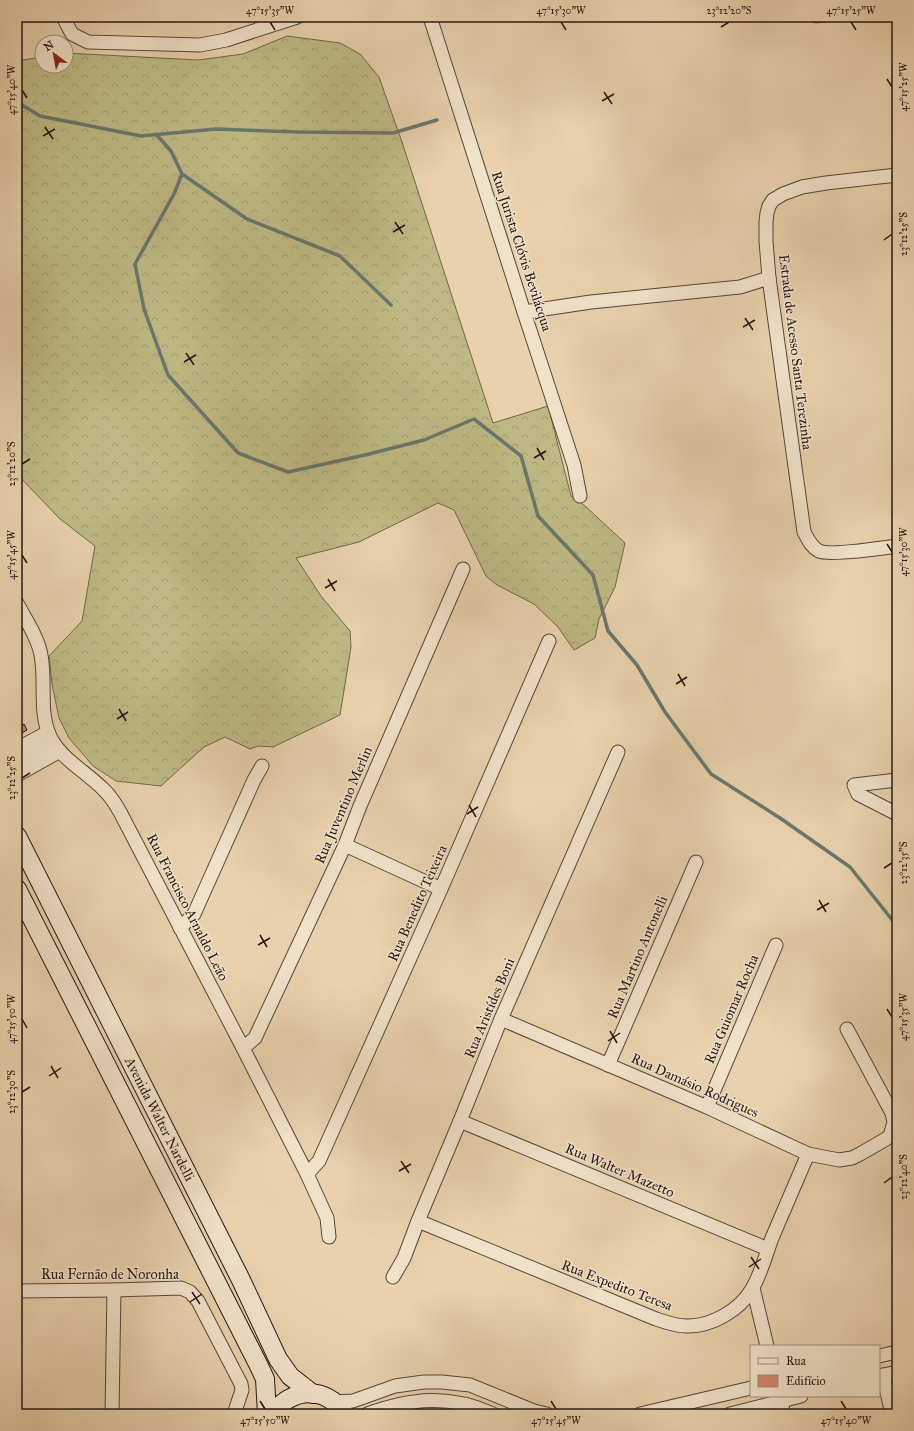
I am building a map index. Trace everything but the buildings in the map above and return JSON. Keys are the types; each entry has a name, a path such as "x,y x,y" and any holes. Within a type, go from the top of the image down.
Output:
{"street":[{"path":"63,17 72,34 88,42 200,45 226,40 297,17"},
{"name":"Rua Jurista Clóvis Bevilácqua","path":"430,17 574,465 580,496"},
{"name":"Estrada de Acesso Santa Terezinha","path":"897,175 802,187 783,194 773,200 769,206 766,222 769,278 804,532 811,545 820,552 851,552 897,546"},
{"path":"524,312 591,302 740,286 769,278"},
{"name":"Rua Juventino Merlin","path":"243,1048 255,1038 345,844 463,569"},
{"path":"17,603 41,654 44,700 53,740"},
{"name":"Rua Benedito Teixeira","path":"307,1174 319,1161 441,889 549,641"},
{"path":"17,744 53,740"},
{"path":"17,749 53,740"},
{"path":"17,762 53,740"},
{"path":"17,768 53,740"},
{"path":"17,775 53,740"},
{"name":"Rua Francisco Arnaldo Leão","path":"53,740 102,788 116,804 307,1174 327,1218 329,1237"},
{"name":"Rua Aristídes Boni","path":"393,1277 404,1258 501,1019 618,752"},
{"path":"180,928 194,914 262,766"},
{"path":"897,780 854,785 858,794 897,814"},
{"name":"Avenida Walter Nardelli","path":"17,836 241,1280 278,1359 290,1376 313,1394"},
{"path":"345,844 441,889"},
{"name":"Rua Martino Antonelli","path":"608,1065 696,862"},
{"name":"Avenida Walter Nardelli","path":"17,889 259,1366 265,1379 267,1414"},
{"name":"Rua Guiomar Rocha","path":"707,1107 776,946"},
{"name":"Rua Damásio Rodrigues","path":"501,1019 707,1107 808,1154 839,1160 852,1158 886,1140 890,1136 894,1119 847,1029"},
{"name":"Rua Walter Mazetto","path":"460,1121 768,1249"},
{"name":"Rua Expedito Teresa","path":"418,1221 656,1319 686,1326 708,1323 724,1315 744,1300 753,1288 808,1154"},
{"name":"Rua Fernão de Noronha","path":"17,1291 181,1288 190,1292 198,1301 241,1384 242,1390 234,1414"},
{"path":"753,1288 767,1345"},
{"path":"112,1414 114,1290"},
{"path":"880,1356 897,1352"},
{"path":"892,1414 881,1376 897,1372"},
{"path":"272,1414 279,1405 298,1395 313,1394 324,1396 340,1408 353,1401 395,1386 424,1382 470,1385 534,1411 547,1414"},
{"path":"640,1414 750,1388"},
{"path":"730,1414 780,1398 790,1397"},
{"path":"780,1398 784,1414"},
{"path":"367,1414 408,1402 439,1400 464,1403 493,1414"}],"green space":[{"path":"792,17 861,17 816,23"},
{"path":"287,36 340,43 360,54 379,77 403,145 493,423 548,406 571,496 584,505 625,543 615,587 599,619 595,638 574,650 558,627 534,604 497,585 486,576 454,510 438,503 359,542 296,558 321,596 350,631 351,647 340,715 273,747 258,746 250,749 225,737 204,747 161,786 116,781 93,766 69,738 59,718 52,684 49,656 82,621 95,546 60,519 17,474 17,61 34,58 34,74 74,74 74,53 198,60 243,54"}],"waterway":[{"path":"17,102 40,116 141,136 216,129 393,133 437,120"},
{"path":"156,134 171,151 182,174 247,219 340,256 391,305"},
{"path":"182,174 174,194 135,264 144,309 168,375 238,453 288,472 424,440 474,419 521,456 538,516 593,575 608,631 637,665 665,712 711,774 780,818 850,867 897,926"}]}
